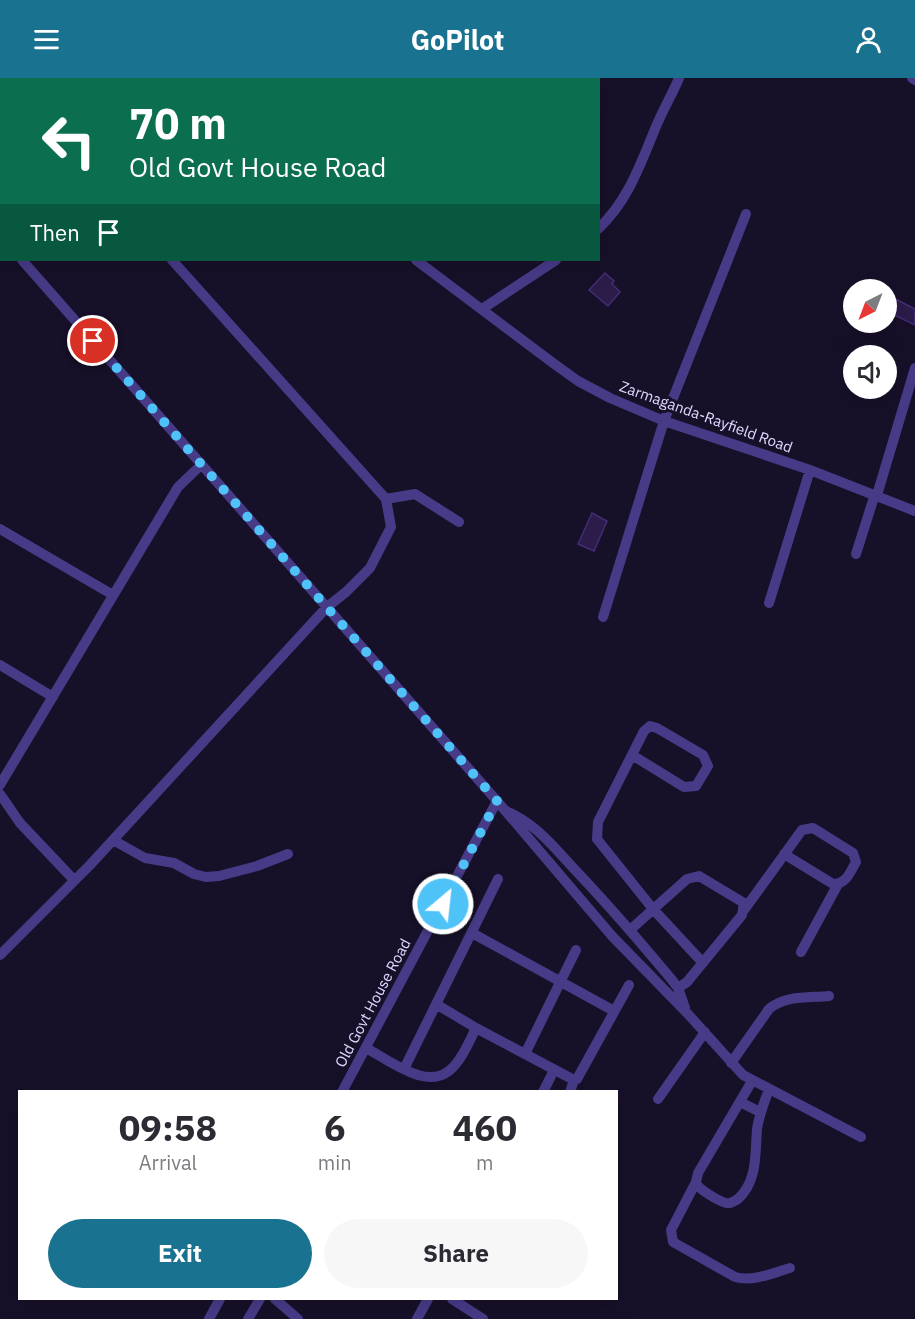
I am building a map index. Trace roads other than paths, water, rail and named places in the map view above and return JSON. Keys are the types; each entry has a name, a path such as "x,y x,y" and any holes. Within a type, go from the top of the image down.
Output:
{"street":[{"path":"600,227 621,204 634,182 656,126 679,78"},
{"path":"603,617 664,421 746,214"},
{"path":"23,261 600,922 705,1032 731,1063 752,1081 861,1137"},
{"path":"0,955 113,840 327,608 370,567 391,527 386,500 173,261"},
{"name":"Zarmaganda-Rayfield Road","path":"418,261 578,381 610,398 664,421 810,470 915,511"},
{"path":"482,309 554,261"},
{"path":"856,554 915,368"},
{"path":"0,785 178,487 201,465"},
{"path":"769,603 810,470"},
{"path":"386,500 415,494 459,522"},
{"path":"0,530 113,596"},
{"path":"0,665 53,697"},
{"path":"632,755 684,788 696,786 708,766 703,755 650,726 644,731 598,822 597,839 653,909 703,963"},
{"path":"0,794 20,823 74,880"},
{"path":"500,805 541,833 613,910 678,988 687,1014"},
{"name":"Old Govt House Road","path":"343,1090 500,805"},
{"path":"678,988 687,982 703,963 744,910 784,854 802,830 813,828 853,853 856,862 844,882 833,884 784,854"},
{"path":"113,840 145,858 174,863 206,877 257,866 288,854"},
{"path":"630,930 687,879 699,876 744,903 744,910"},
{"path":"404,1069 498,879"},
{"path":"801,952 838,884"},
{"path":"600,922 613,910"},
{"path":"472,933 614,1011"},
{"path":"525,1054 576,950"},
{"path":"571,1090 574,1080 577,1079 629,985"},
{"path":"731,1063 769,1009 775,1004 785,1000 829,996"},
{"path":"436,1004 574,1080"},
{"path":"366,1048 420,1076 435,1078 444,1075 455,1066 476,1028"},
{"path":"658,1099 705,1032"},
{"path":"544,1090 554,1070"},
{"path":"752,1081 698,1173 696,1182 671,1230 673,1242 735,1278 744,1280 756,1278 790,1268"},
{"path":"696,1182 699,1188 726,1203 732,1203 744,1192 755,1167 760,1112 768,1089"},
{"path":"740,1102 760,1112"},
{"path":"209,1319 219,1300"},
{"path":"248,1319 259,1300"},
{"path":"276,1300 297,1319"},
{"path":"417,1319 427,1300"},
{"path":"454,1300 483,1319"}]}
